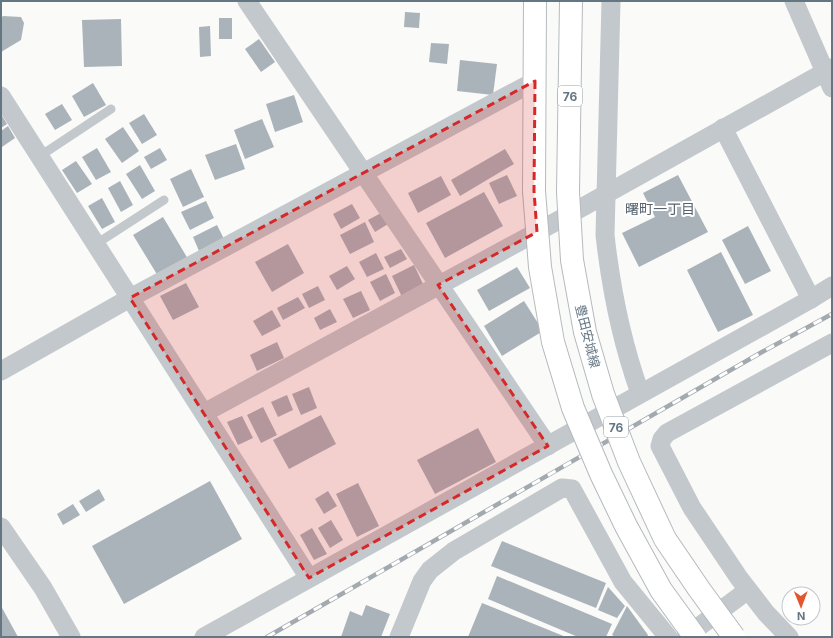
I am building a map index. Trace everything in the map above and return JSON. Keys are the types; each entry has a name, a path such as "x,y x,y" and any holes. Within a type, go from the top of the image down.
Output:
{"main road":[{"name":"76","path":"535,1 534,191 540,267 553,342 573,408 601,474 626,526 662,590 695,637"},
{"name":"豊田安城線","path":"572,1 568,192 572,260 584,325 608,407 629,462 665,539 698,590 734,637"}],"street":[{"path":"247,1 548,446"},
{"path":"611,1 605,236 610,274 630,366 640,393"},
{"path":"204,413 606,194 723,128 829,76 794,1"},
{"path":"1,371 130,298 535,80"},
{"path":"1,96 309,578"},
{"path":"723,128 811,299"},
{"path":"204,637 832,286"},
{"path":"789,637 766,613 748,590 692,508 660,446 662,439 667,433 832,343"},
{"path":"399,637 422,581 430,570 454,551 562,488 572,489 623,582 668,637"},
{"path":"1,527 43,588 71,637"},
{"path":"685,637 748,590"}],"lane":[{"path":"40,156 111,109"},
{"path":"96,244 164,200"}],"highlighted area":[{"path":"535,81 534,191 537,232 438,285 548,446 309,578 130,298"}],"building":[{"path":"405,12 420,13 419,28 404,27"},
{"path":"3,16 21,17 24,23 21,40 1,52 1,18"},
{"path":"219,18 232,18 232,39 219,39"},
{"path":"121,19 122,66 84,67 82,20"},
{"path":"210,26 211,56 200,57 199,27"},
{"path":"259,39 275,62 261,72 245,49"},
{"path":"431,43 449,44 447,64 429,62"},
{"path":"460,60 497,64 493,95 457,91"},
{"path":"93,83 106,105 84,117 72,96"},
{"path":"294,95 303,122 275,132 266,104"},
{"path":"62,104 72,120 55,130 45,114"},
{"path":"1,114 7,124 1,128"},
{"path":"144,114 157,135 142,144 129,123"},
{"path":"262,119 274,147 245,159 234,130"},
{"path":"8,126 15,138 2,147 1,131"},
{"path":"123,127 139,151 122,163 105,139"},
{"path":"236,144 245,169 215,180 205,155"},
{"path":"97,148 111,172 96,180 82,157"},
{"path":"160,148 167,160 151,169 144,157"},
{"path":"505,149 514,164 460,196 451,180"},
{"path":"76,161 92,184 77,193 62,170"},
{"path":"140,165 155,191 142,199 126,174"},
{"path":"191,169 204,197 183,207 170,179"},
{"path":"507,175 517,196 499,204 489,183"},
{"path":"678,175 708,232 639,267 622,233 655,217 643,193"},
{"path":"441,176 451,195 418,213 408,193"},
{"path":"120,181 133,205 121,212 108,188"},
{"path":"484,192 503,226 445,258 426,223"},
{"path":"102,198 115,222 102,229 88,206"},
{"path":"206,201 214,218 190,230 181,212"},
{"path":"352,204 360,218 341,229 333,214"},
{"path":"381,213 388,224 375,232 368,220"},
{"path":"163,217 188,259 158,276 133,235"},
{"path":"365,222 374,242 350,254 340,235"},
{"path":"217,225 224,239 199,251 193,237"},
{"path":"748,226 771,271 745,284 722,240"},
{"path":"288,244 304,273 272,292 255,262"},
{"path":"401,249 407,259 390,268 384,257"},
{"path":"721,252 753,315 718,332 687,270"},
{"path":"376,253 384,269 367,277 359,262"},
{"path":"414,265 424,286 402,297 392,276"},
{"path":"347,266 355,279 337,290 329,276"},
{"path":"517,267 530,288 489,311 477,290"},
{"path":"386,274 395,293 380,301 370,282"},
{"path":"186,283 199,307 173,320 160,296"},
{"path":"318,286 325,300 309,308 302,294"},
{"path":"361,291 370,310 353,318 343,299"},
{"path":"298,297 305,308 283,320 277,308"},
{"path":"524,301 543,331 502,356 484,326"},
{"path":"330,309 337,322 320,330 314,318"},
{"path":"272,310 281,326 262,336 253,321"},
{"path":"277,342 284,358 257,371 250,355"},
{"path":"309,387 317,408 301,415 292,394"},
{"path":"287,395 293,410 278,417 271,402"},
{"path":"263,407 277,435 261,443 247,415"},
{"path":"321,415 336,444 289,469 273,440"},
{"path":"242,416 253,438 238,445 227,422"},
{"path":"478,428 496,462 435,494 417,460"},
{"path":"210,481 242,539 124,604 92,546"},
{"path":"358,483 379,526 357,537 336,494"},
{"path":"99,489 105,500 86,512 79,501"},
{"path":"328,491 337,506 324,514 315,499"},
{"path":"73,504 80,515 63,525 57,514"},
{"path":"331,520 343,540 330,548 318,528"},
{"path":"312,528 327,554 314,560 300,535"},
{"path":"502,541 606,583 596,608 491,566"},
{"path":"497,576 612,624 606,637 578,637 488,599"},
{"path":"608,587 625,606 617,618 598,610"},
{"path":"482,603 566,637 468,637"},
{"path":"366,605 390,614 381,637 341,637 350,611 362,616"},
{"path":"1,606 18,637 1,637"},
{"path":"627,606 648,635 647,637 616,637 612,635"}],"railway":[{"path":"267,637 762,352 832,314"}],"district":[{"name":"曙町一丁目","path":"660,208"}]}
